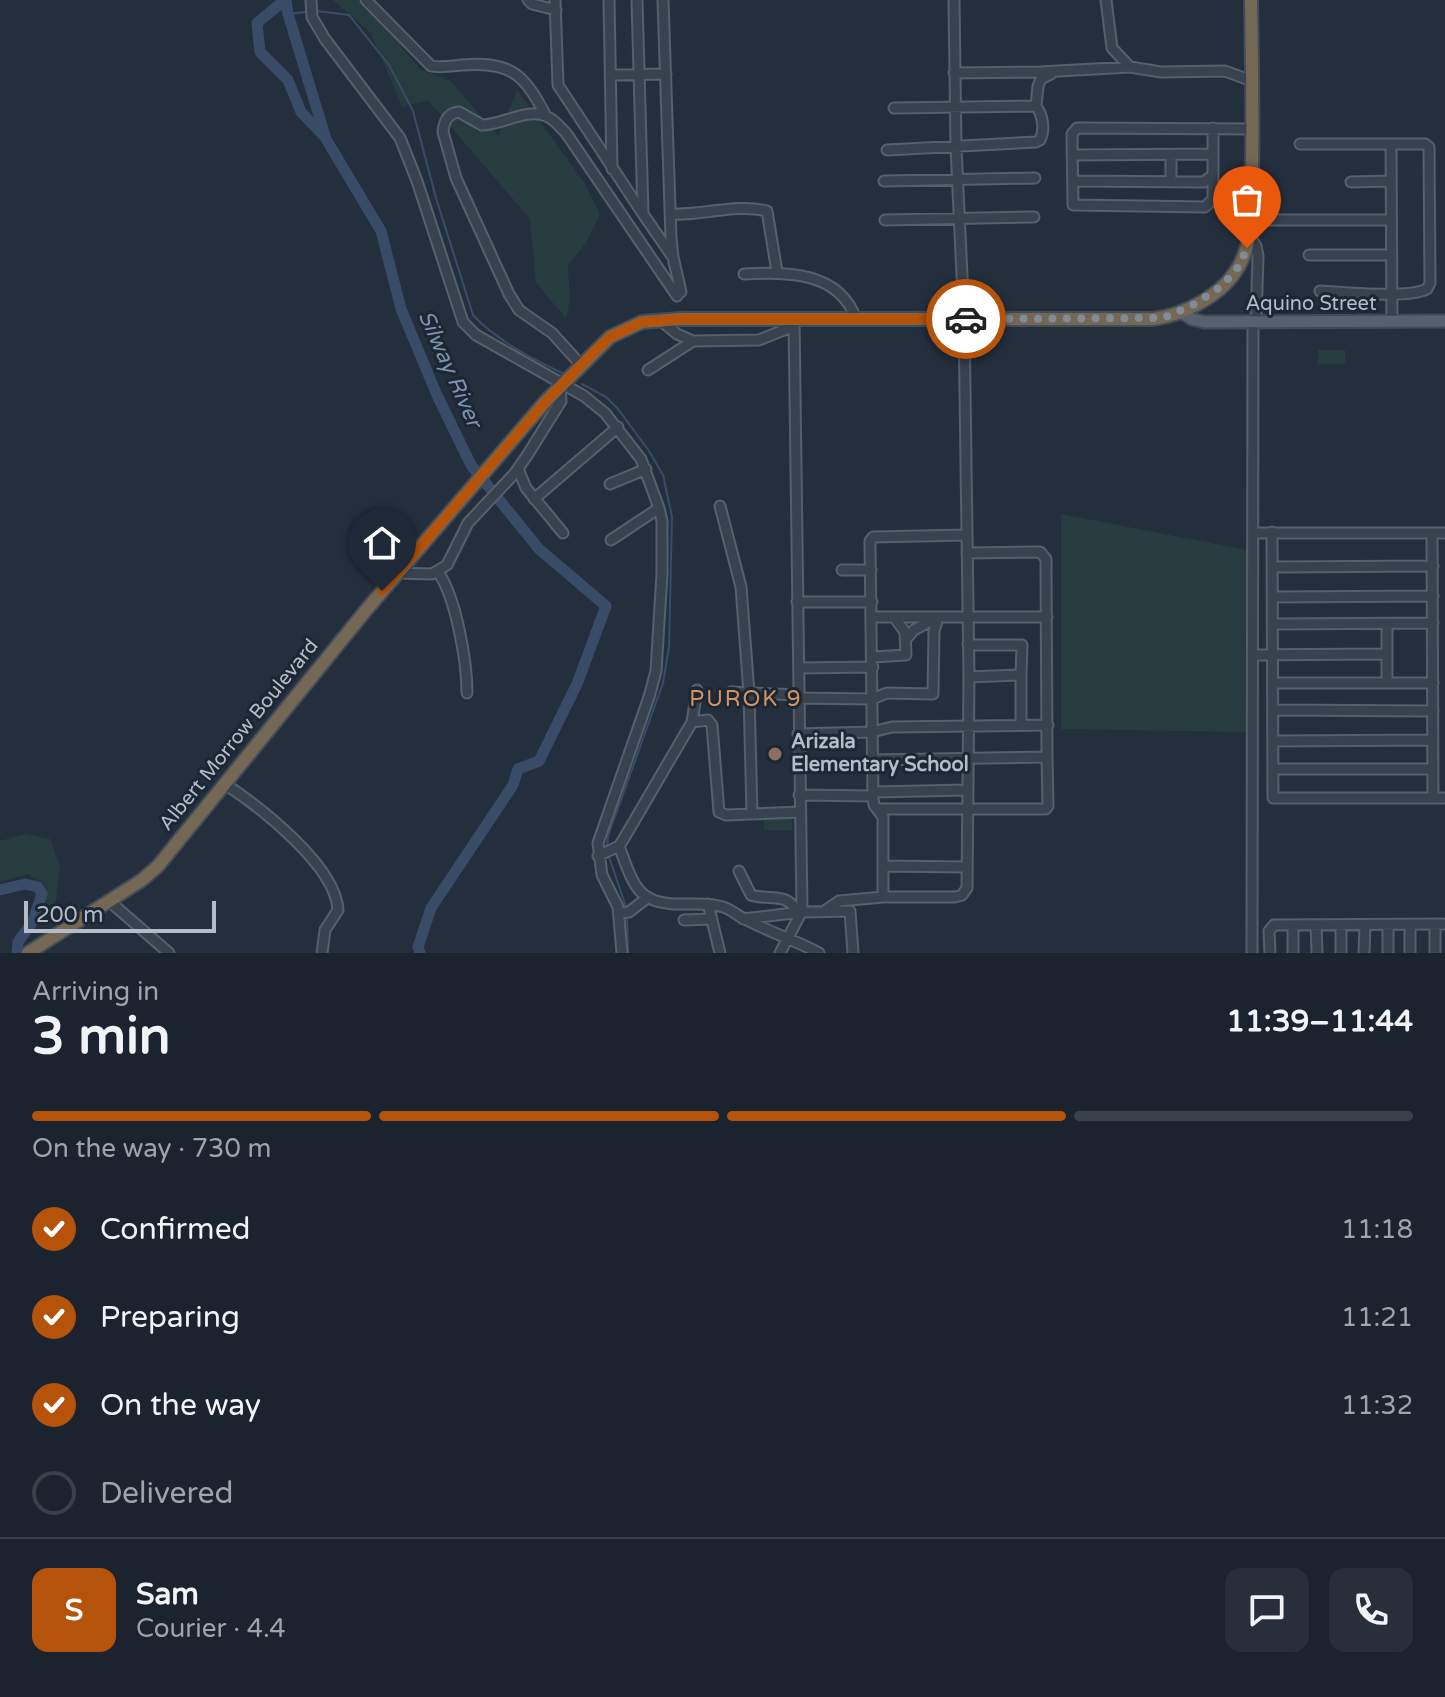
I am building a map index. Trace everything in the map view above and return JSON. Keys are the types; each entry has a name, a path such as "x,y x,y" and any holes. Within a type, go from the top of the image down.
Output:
{"highway":[{"name":"Albert Morrow Boulevard","path":"28,953 142,880 158,866 432,532 545,402 610,337 642,322 660,320 1153,319 1181,312 1211,295 1233,276 1244,257 1249,235 1251,0"}],"main road":[{"name":"Aquino Street","path":"1181,312 1204,322 1445,321"}],"street":[{"path":"311,0 310,12 325,39 400,138 463,322 476,335 596,404 618,427 646,469 662,521 656,671 599,835 635,887 647,898 662,904 724,907 743,919 785,933 819,953"},
{"path":"366,0 431,66 487,64 512,70 527,84 546,116 566,133 679,294 673,257 663,0"},
{"path":"528,0 532,4 556,5 558,85 673,257"},
{"path":"609,0 612,169"},
{"path":"637,0 641,206"},
{"path":"823,912 834,903 848,898 959,896 967,888 969,677 964,319 956,147 954,0"},
{"path":"1106,0 1112,48 1130,67"},
{"path":"954,73 1130,67 1161,72 1225,71 1252,81"},
{"path":"887,150 1031,144 1040,140 1042,123 1036,106 1039,82 1060,70"},
{"path":"611,75 666,74"},
{"path":"894,108 1036,106"},
{"path":"546,116 520,117 482,125 459,112 447,119 443,132 456,178 514,303 552,333 581,365"},
{"path":"1213,128 1213,199 1209,204 1198,208 1075,207 1072,134 1077,128 1213,128 1252,129"},
{"path":"1300,144 1425,144 1429,149 1429,286 1423,292 1320,291"},
{"path":"1391,144 1392,322"},
{"path":"1072,155 1213,154"},
{"path":"1171,155 1171,181"},
{"path":"1073,181 1204,182 1213,175"},
{"path":"884,181 1035,178"},
{"path":"1351,182 1391,181"},
{"path":"671,214 693,215 705,210 767,211 777,272"},
{"path":"885,220 1034,217"},
{"path":"1251,220 1391,220"},
{"path":"1249,235 1258,256 1255,322 1252,953"},
{"path":"1309,255 1391,255"},
{"path":"744,274 777,272 827,282 846,299 856,319"},
{"path":"660,320 677,334 693,341 759,340 794,322 800,913 785,933 780,953"},
{"path":"648,370 693,341"},
{"path":"397,573 425,575 438,572 450,560 473,517 516,471 561,401 561,386"},
{"path":"534,499 618,427"},
{"path":"610,484 646,469"},
{"path":"516,471 534,499 563,533"},
{"path":"720,506 741,587 749,693 752,814"},
{"path":"611,540 659,508"},
{"path":"1272,532 1273,798 1438,798 1433,769 1432,533"},
{"path":"1255,533 1444,533"},
{"path":"883,897 883,817 873,803 869,544 873,537 966,535"},
{"path":"877,809 1047,809 1046,559 1043,554 967,553"},
{"path":"1273,567 1433,566"},
{"path":"842,570 871,570"},
{"path":"438,572 448,587 453,603 467,693"},
{"path":"1273,597 1433,596"},
{"path":"797,602 872,602"},
{"path":"872,617 1047,617"},
{"path":"799,668 873,662 906,655 907,638 894,617"},
{"path":"731,692 872,699 887,693 933,694 934,631 938,618"},
{"path":"907,638 926,622 938,618"},
{"path":"1273,624 1433,623"},
{"path":"1387,624 1387,683"},
{"path":"968,645 1022,645 1021,725"},
{"path":"1253,652 1387,654"},
{"path":"969,677 1021,675"},
{"path":"1273,683 1433,683"},
{"path":"622,953 624,913 602,875 608,851 692,722 697,690"},
{"path":"1273,710 1433,711"},
{"path":"692,722 708,720 712,725 719,812 726,815 800,812"},
{"path":"798,734 872,732 889,727 1048,725"},
{"path":"1273,741 1433,740"},
{"path":"798,766 1047,757"},
{"path":"1273,769 1433,769"},
{"path":"225,784 285,832 320,866 329,880 338,910 325,930 322,953"},
{"path":"799,795 966,790"},
{"path":"883,866 966,867"},
{"path":"739,871 751,895 787,899 800,913"},
{"path":"624,913 647,898"},
{"path":"109,901 169,953"},
{"path":"708,904 720,953"},
{"path":"743,919 850,911 853,953"},
{"path":"684,920 712,919"},
{"path":"1293,925 1293,953"},
{"path":"1316,925 1317,953"},
{"path":"1341,925 1341,953"},
{"path":"1364,953 1365,925"},
{"path":"1410,925 1410,953"},
{"path":"1270,953 1271,927 1439,925 1435,953"},
{"path":"1388,926 1388,953"}],"green space":[{"path":"333,0 374,0 403,49 421,70 451,81 498,136 517,90 584,182 600,214 587,241 568,266 570,300 566,318 536,283 530,219 428,100 402,107 371,33"},
{"path":"1318,350 1345,350 1345,364 1318,364"},
{"path":"1061,514 1247,550 1247,732 1061,729"},
{"path":"764,815 792,815 792,830 764,830"},
{"path":"25,834 50,839 60,866 55,906 47,911 45,885 28,874 0,882 0,841"}],"waterway":[{"name":"Silway River","path":"286,0 326,139 381,231 401,309 471,465 539,549 606,606 577,684 539,761 518,769 513,785 431,908 418,947 420,953"},
{"path":"286,3 280,4 257,23 260,52 288,80 301,112 324,136"},
{"path":"317,11 349,15 389,65 413,111 436,198 473,315 526,355 562,373"},
{"path":"288,14 305,12"},
{"path":"582,384 606,397 649,451 663,475 672,517 669,647 663,683 607,846"},
{"path":"609,857 626,907"},
{"path":"0,890 25,884 38,887 42,894 33,921 18,942 17,953"},
{"path":"627,918 628,953"}],"way so far":[{"path":"966,319 1163,318 1181,312 1222,286 1233,276 1247,248"}],"place":[{"name":"Arizala Elementary School","path":"775,754"}],"district":[{"name":"PUROK 9","path":"746,699"}],"route":[{"path":"382,591 545,402 610,337 625,329 642,322 681,319 966,319"}]}
